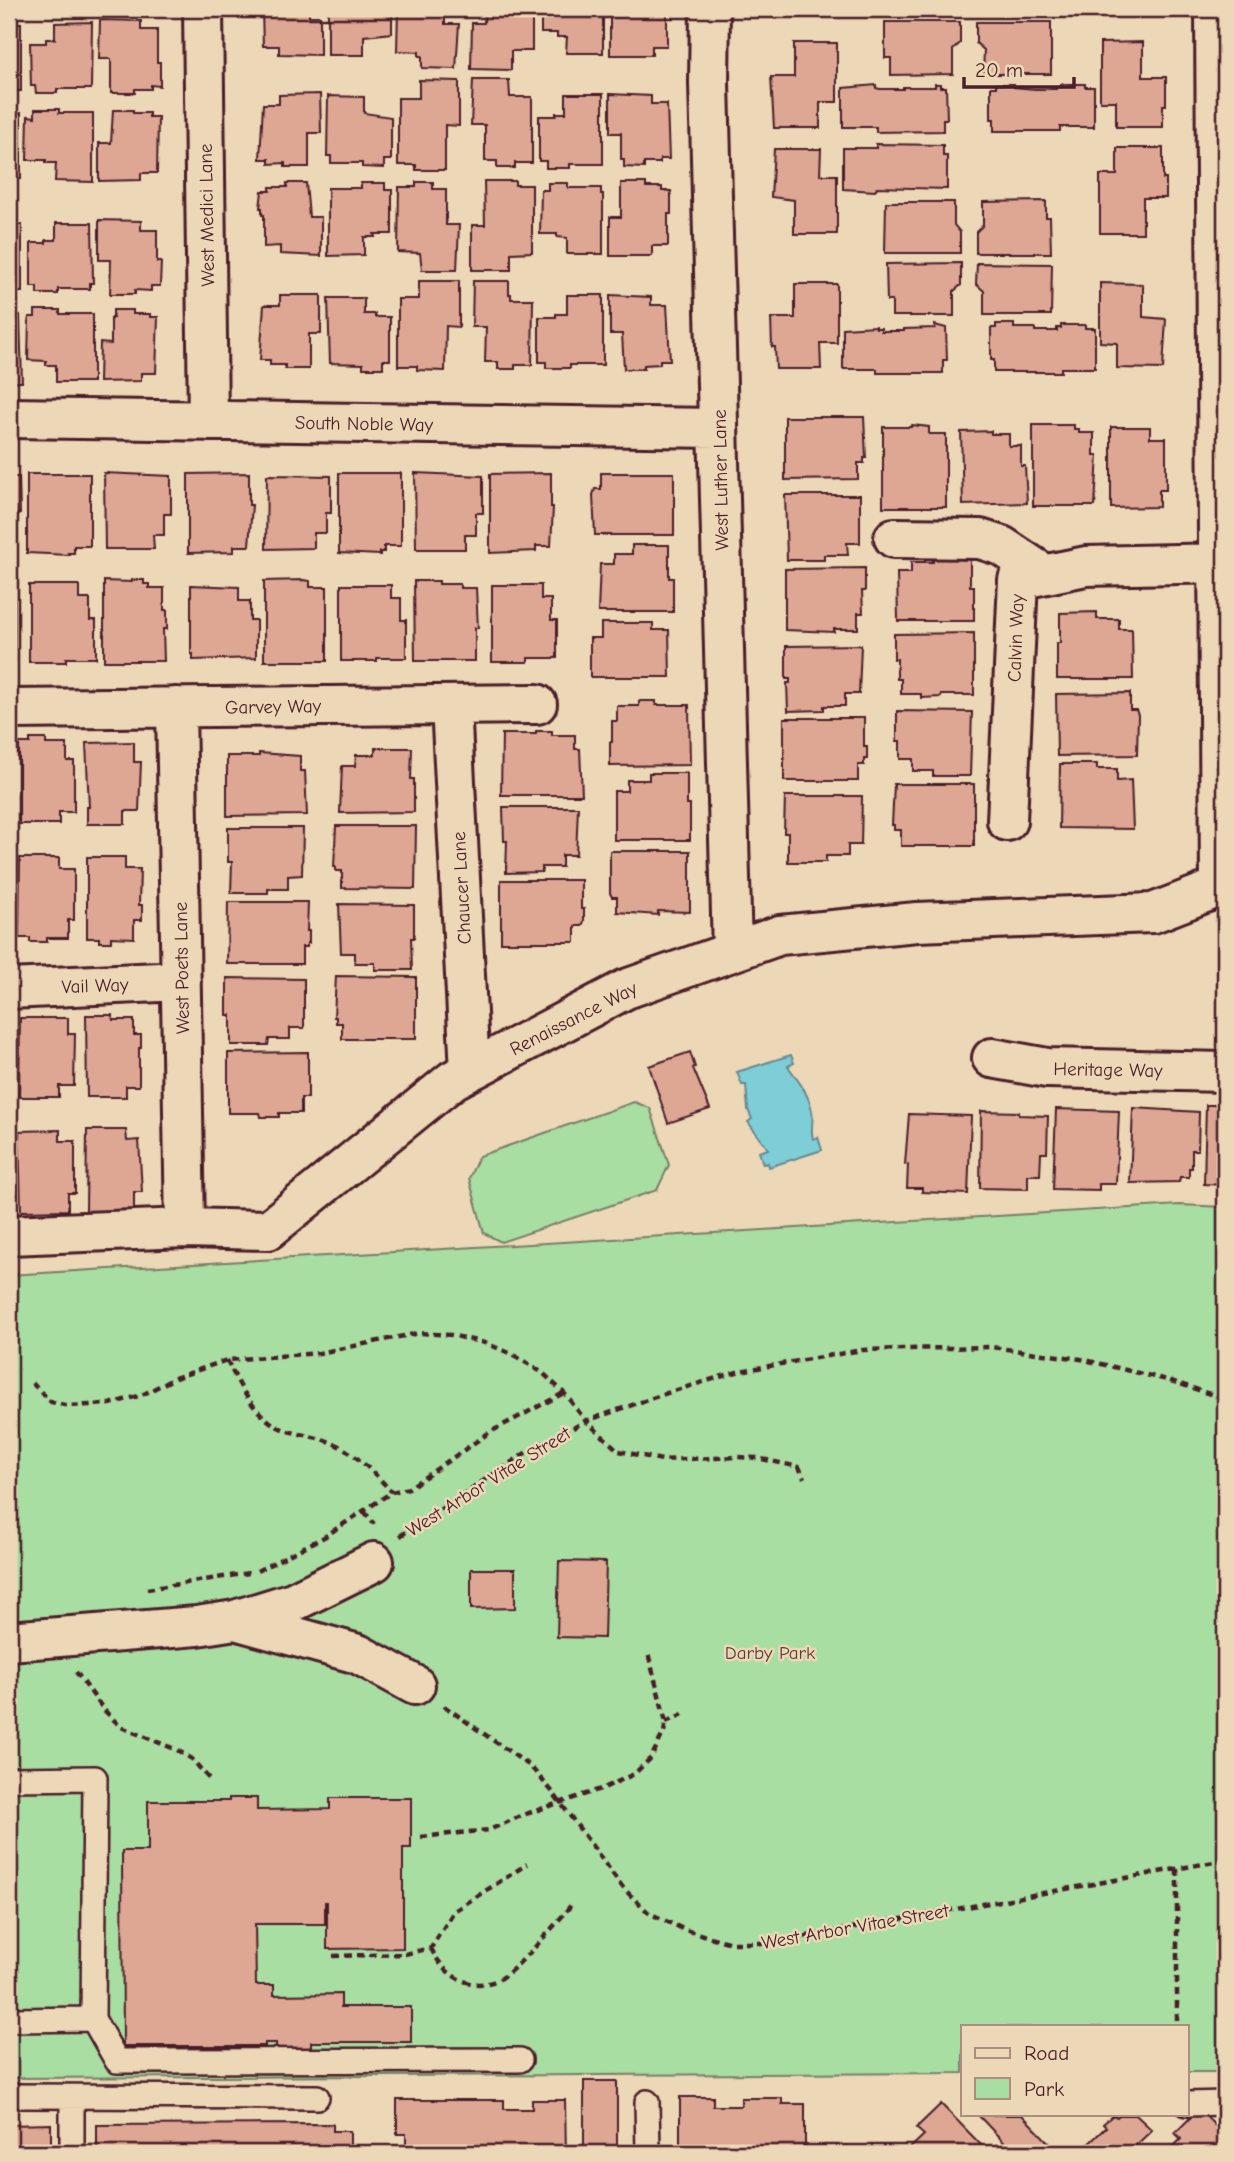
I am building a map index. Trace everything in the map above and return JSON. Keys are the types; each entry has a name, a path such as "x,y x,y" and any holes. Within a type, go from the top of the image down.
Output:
{"street":[{"name":"West Medici Lane","path":"203,9 208,421"},
{"name":"West Luther Lane","path":"710,9 709,97 732,951"},
{"path":"1215,9 1221,373 1222,886"},
{"name":"South Noble Way","path":"9,418 718,428"},
{"path":"894,538 980,539 1002,546 1044,574"},
{"name":"Calvin Way","path":"1007,821 1017,580 1086,566 1222,563"},
{"name":"Garvey Way","path":"9,709 537,704"},
{"name":"Chaucer Lane","path":"451,705 470,1071"},
{"name":"West Poets Lane","path":"176,707 185,1228"},
{"name":"Renaissance Way","path":"9,1235 185,1228 268,1230 453,1080 626,989 780,935 890,925 1153,913 1222,886"},
{"name":"Vail Way","path":"9,989 181,981"},
{"name":"Heritage Way","path":"992,1058 1047,1068 1225,1072"},
{"path":"9,1641 197,1626 234,1620 293,1602 374,1562"},
{"path":"234,1620 358,1654 415,1685"}],"lane":[{"path":"9,1779 95,1778 93,2019 117,2061 520,2060"},
{"path":"9,2020 93,2019"},
{"path":"9,2096 317,2097"},
{"path":"72,2096 72,2153"},
{"path":"647,2102 648,2153"},
{"path":"1188,2104 1225,2103"}],"path":[{"path":"32,1383 51,1402 69,1406 110,1404 142,1395 175,1378 227,1360 319,1353 419,1333 451,1335 485,1343 512,1354 543,1373 564,1393 586,1421 619,1451 662,1460 757,1458 799,1467 804,1478"},
{"name":"West Arbor Vitae Street","path":"374,1562 391,1543 527,1452 586,1421 740,1371 862,1350 991,1347 1081,1359 1171,1381 1225,1399"},
{"path":"227,1360 239,1387 267,1419 282,1429 334,1444 369,1467 392,1492"},
{"path":"136,1590 256,1572 324,1538 392,1492 409,1488 490,1432 564,1393"},
{"path":"51,1637 104,1710 121,1727 192,1759 209,1780"},
{"path":"421,1837 489,1830 523,1815 604,1788 634,1774 651,1758 666,1722 648,1653"},
{"name":"West Arbor Vitae Street","path":"415,1685 510,1755 530,1766 624,1889 649,1913 685,1930 731,1943 765,1943 790,1939 1225,1860"},
{"path":"666,1722 683,1714"},
{"path":"333,1956 405,1954 431,1948 454,1911 527,1864"},
{"path":"1177,1868 1177,2025"},
{"path":"431,1948 438,1962 452,1976 466,1982 486,1983 501,1979 553,1929 571,1905"}],"green space":[{"path":"634,1102 650,1108 669,1165 657,1190 501,1242 484,1233 469,1178 479,1156"},
{"name":"Darby Park","path":"1180,1205 1225,1207 1225,2072 1188,2072 1188,2025 961,2025 961,2073 9,2078 9,1275"}],"water":[{"path":"791,1055 794,1063 788,1066 808,1099 812,1114 813,1139 818,1137 822,1150 769,1167 768,1163 763,1164 759,1152 768,1149 748,1122 752,1119 748,1110 746,1085 742,1085 737,1072"}],"building":[{"path":"262,9 309,9 309,16 320,16 320,55 279,54 279,46 263,46"},
{"path":"328,9 392,9 392,33 364,36 364,55 328,55"},
{"path":"398,9 445,9 445,24 459,24 456,69 422,68 422,56 419,56 419,52 397,51"},
{"path":"485,9 532,9 532,51 511,51 511,70 471,69 472,23 484,23"},
{"path":"541,9 603,9 603,53 566,53 567,37 557,37 557,33 541,33"},
{"path":"621,9 671,9 671,13 667,13 667,46 652,46 652,55 610,55 610,16 621,16"},
{"path":"885,9 961,9 961,13 885,12"},
{"path":"977,9 1052,9 1052,12 977,12"},
{"path":"100,20 141,21 141,30 157,30 160,86 135,89 135,93 111,93 111,59 99,59"},
{"path":"92,22 91,89 57,89 57,93 36,93 35,86 31,86 30,43 46,43 46,39 55,39 55,23"},
{"path":"885,22 960,22 960,43 953,50 953,74 891,75 891,58 885,58"},
{"path":"976,22 1051,22 1051,74 983,74 984,50 976,43"},
{"path":"9,23 21,23 21,91 9,91"},
{"path":"1143,42 1143,77 1166,77 1163,127 1116,127 1116,101 1100,101 1100,43"},
{"path":"794,43 837,43 837,102 820,102 820,128 774,128 771,77 794,77"},
{"path":"419,80 459,81 459,126 445,125 445,170 416,170 416,165 398,165 398,98 419,98"},
{"path":"473,80 509,80 510,97 532,97 532,163 515,163 515,168 497,168 497,161 485,161 485,125 471,125"},
{"path":"935,84 946,87 947,119 943,119 943,131 876,132 876,127 843,127 843,88 876,85 876,88 880,89 903,89 935,87"},
{"path":"996,84 1014,84 1014,87 1035,89 1056,89 1061,87 1061,84 1085,84 1085,87 1094,87 1094,127 1060,127 1060,131 994,131 994,119 991,119 991,87 996,87"},
{"path":"320,94 321,133 309,133 309,167 285,167 285,163 269,164 269,159 260,159 263,104 279,104 279,95"},
{"path":"566,94 603,94 603,164 570,164 570,168 546,168 546,161 539,161 539,116 566,113"},
{"path":"610,94 651,96 651,104 667,104 669,159 660,159 660,163 644,163 644,168 624,167 624,159 621,159 621,133 610,133"},
{"path":"328,96 364,97 364,113 391,117 391,160 384,160 384,168 362,167 362,163 331,163 331,156 327,156"},
{"path":"35,109 59,109 59,113 93,113 93,182 55,181 56,163 27,160 28,116 35,117"},
{"path":"113,110 133,110 133,113 149,113 149,117 158,117 157,173 141,173 141,180 99,181 99,143 111,143"},
{"path":"9,113 21,113 21,179 9,179"},
{"path":"876,144 943,145 943,156 947,156 947,189 843,189 843,148 876,148"},
{"path":"1117,148 1163,148 1166,198 1143,198 1143,233 1100,233 1100,175 1117,175"},
{"path":"774,149 821,149 820,175 837,175 837,234 794,234 794,200 771,197"},
{"path":"484,181 515,181 515,185 532,185 532,252 511,253 511,270 472,270 472,225 485,225"},
{"path":"416,182 433,182 433,189 446,189 446,225 459,225 457,270 422,270 420,253 398,252 399,187 416,187"},
{"path":"287,183 306,183 309,217 321,217 321,256 280,254 280,246 264,247 264,215 260,208 262,191 270,191 270,187 287,187"},
{"path":"361,183 385,183 385,190 392,190 392,234 364,237 364,255 328,256 328,188 361,188"},
{"path":"548,183 568,183 568,188 601,188 603,254 567,254 567,238 557,237 557,234 540,234 541,190 548,190"},
{"path":"621,183 646,183 646,187 662,187 662,191 671,191 668,246 652,246 652,256 610,256 610,217 621,217"},
{"path":"1046,201 1046,217 1050,217 1051,253 976,253 976,232 983,225 983,202"},
{"path":"886,202 954,202 954,225 960,232 960,253 885,253"},
{"path":"99,220 141,221 141,230 157,230 157,262 161,262 160,286 151,286 151,291 135,290 135,294 110,294 111,260 99,260"},
{"path":"56,223 92,223 93,283 90,283 90,289 58,289 58,294 37,294 37,287 31,287 31,243 56,240"},
{"path":"9,225 22,225 22,292 9,292"},
{"path":"961,263 961,285 954,291 954,316 892,316 892,301 887,301 886,264"},
{"path":"977,263 1052,264 1051,315 984,315 984,291 976,284"},
{"path":"419,281 459,281 459,327 446,326 445,371 398,366 398,299 419,299"},
{"path":"473,281 509,281 511,299 533,299 532,365 498,369 498,362 485,362 486,327 472,327"},
{"path":"1100,283 1143,284 1143,317 1166,319 1163,369 1117,368 1117,343 1100,342"},
{"path":"795,284 837,284 837,343 820,343 821,369 776,369 771,318 795,318"},
{"path":"280,295 321,295 321,334 309,334 309,369 285,369 285,365 270,365 270,360 260,360 264,305 280,305"},
{"path":"567,295 603,295 603,365 546,368 546,362 539,362 539,317 567,314"},
{"path":"610,295 651,297 651,305 667,305 670,360 644,365 644,369 624,369 622,334 610,334"},
{"path":"328,298 364,298 364,314 390,317 390,360 383,360 383,368 363,368 363,364 330,363"},
{"path":"35,310 60,310 60,314 93,314 93,382 56,382 56,365 46,365 46,361 28,360 29,317 35,317"},
{"path":"113,310 133,310 133,314 158,317 156,373 141,373 141,381 99,382 100,343 111,344"},
{"path":"9,315 20,315 22,382 9,382"},
{"path":"996,324 1014,324 1014,328 1035,328 1035,331 1057,331 1061,325 1085,325 1085,328 1095,328 1095,368 1061,368 1061,372 994,372 994,360 991,360 991,328 996,328"},
{"path":"935,325 946,328 947,360 943,360 943,373 877,373 877,369 843,369 843,328 876,326 881,328 881,331 904,331 935,328"},
{"path":"785,417 864,417 866,458 864,463 858,463 858,479 785,480"},
{"path":"1033,425 1074,425 1074,429 1079,429 1079,433 1094,433 1094,455 1098,455 1095,506 1033,506"},
{"path":"883,427 929,427 929,434 946,434 946,507 883,507"},
{"path":"1111,427 1150,427 1150,438 1166,438 1166,490 1159,490 1159,507 1111,508"},
{"path":"991,431 991,434 1009,434 1009,446 1021,446 1027,503 963,505 961,432"},
{"path":"104,473 171,476 171,514 164,514 164,535 153,535 154,549 105,549"},
{"path":"249,473 249,505 252,505 249,546 234,546 234,552 188,553 188,474"},
{"path":"339,473 401,473 401,546 384,546 384,552 380,552 380,555 339,553"},
{"path":"415,473 483,476 483,513 476,513 476,535 465,535 465,549 416,549"},
{"path":"551,473 551,546 536,546 536,551 490,553 490,474"},
{"path":"601,473 674,473 674,535 595,535 593,495 595,489 601,489"},
{"path":"27,474 90,474 90,546 74,546 74,553 68,553 69,555 27,553"},
{"path":"267,475 331,476 331,513 326,513 326,533 314,533 314,548 266,549"},
{"path":"9,477 19,477 20,514 15,514 15,534 9,534"},
{"path":"785,495 860,495 860,543 847,543 848,555 824,555 824,560 787,560"},
{"path":"632,545 669,545 673,612 598,612 600,564 614,564 614,554 632,554"},
{"path":"933,555 970,555 970,586 974,586 974,621 898,621 897,573 911,573 911,562 933,562"},
{"path":"865,568 863,613 858,613 858,629 834,629 834,632 785,630 785,569"},
{"path":"144,580 144,584 149,584 149,588 164,588 167,629 163,629 164,661 104,661 104,581"},
{"path":"264,581 310,581 310,587 327,587 327,661 264,661"},
{"path":"414,581 439,581 439,584 460,584 460,588 476,588 478,628 475,628 475,661 415,661"},
{"path":"29,585 79,585 79,599 90,599 90,620 96,620 96,658 66,658 66,662 29,662"},
{"path":"191,585 239,587 239,601 250,601 250,620 256,620 256,658 193,660"},
{"path":"341,585 391,585 391,598 401,598 401,620 406,620 406,658 341,661"},
{"path":"492,585 541,585 541,599 551,599 551,620 557,620 557,658 528,658 528,662 492,662"},
{"path":"9,588 15,588 15,662 9,662"},
{"path":"1097,612 1097,619 1119,619 1119,629 1132,629 1133,679 1057,679 1060,613"},
{"path":"601,623 653,623 653,630 669,630 670,677 590,677 590,638 601,638"},
{"path":"974,633 974,695 921,698 921,694 901,694 901,679 897,679 897,659 894,659 894,634"},
{"path":"861,645 859,694 845,694 845,706 824,706 824,710 788,711 787,683 790,683 790,679 786,679 786,646"},
{"path":"1130,693 1130,710 1136,710 1138,715 1137,755 1057,756 1056,694"},
{"path":"639,701 656,701 656,705 689,705 690,765 610,766 612,721 617,721 617,706 639,706"},
{"path":"897,711 972,712 970,776 933,776 933,771 913,771 913,759 900,759"},
{"path":"784,718 864,718 864,747 867,747 867,759 864,759 864,765 858,765 858,781 784,781"},
{"path":"536,731 552,731 552,735 575,735 575,749 580,749 582,795 501,795 502,734 536,734"},
{"path":"30,739 46,739 46,744 67,744 67,761 74,761 74,812 59,812 59,824 19,824 19,743 30,743"},
{"path":"134,742 134,762 141,762 139,811 125,811 125,824 87,824 89,807 86,743"},
{"path":"375,748 412,748 414,812 340,813 342,766 355,766 356,755 375,755"},
{"path":"259,753 300,756 300,771 305,771 307,815 227,816 227,756 259,756"},
{"path":"1060,764 1097,764 1097,769 1117,769 1117,781 1131,780 1133,829 1059,828"},
{"path":"649,773 687,773 690,840 614,840 614,791 627,791 627,780 649,780"},
{"path":"894,784 974,784 974,846 901,846 901,830 894,830 892,825"},
{"path":"785,796 862,796 861,845 848,845 848,856 826,856 826,862 788,862 788,833 784,833"},
{"path":"503,807 578,807 576,855 562,855 562,867 542,867 542,872 506,873 507,841 504,841"},
{"path":"336,826 416,826 415,889 342,888 342,871 336,871 334,867"},
{"path":"228,828 303,828 302,875 288,876 288,889 268,889 268,893 231,893 232,862 228,862"},
{"path":"610,851 690,851 690,912 658,911 658,915 617,912 617,897 612,897 610,893"},
{"path":"87,857 125,857 125,869 140,869 139,905 142,905 142,920 134,920 134,938 111,937 111,942 99,942 99,938 87,938"},
{"path":"20,858 59,858 59,869 74,869 74,920 68,920 68,938 47,938 47,942 30,942 30,938 19,938"},
{"path":"501,880 581,880 581,909 584,909 584,921 582,926 575,926 575,942 501,942"},
{"path":"228,902 308,902 309,943 307,947 302,947 302,964 227,964"},
{"path":"339,904 414,905 412,970 375,970 375,963 355,963 355,953 341,953"},
{"path":"336,976 416,977 416,1039 342,1039 342,1023 336,1023 334,1017"},
{"path":"227,978 304,979 304,1028 290,1028 290,1039 269,1039 268,1045 231,1045 231,1015 227,1015"},
{"path":"86,1015 112,1015 113,1020 134,1020 134,1035 141,1035 139,1086 126,1086 126,1097 87,1097"},
{"path":"20,1018 68,1018 68,1034 75,1034 74,1086 59,1086 59,1097 19,1097"},
{"path":"308,1052 308,1098 301,1098 301,1113 279,1113 279,1117 261,1117 260,1113 228,1113 228,1053"},
{"path":"690,1052 695,1067 693,1068 710,1109 668,1123 649,1066"},
{"path":"1206,1105 1225,1105 1225,1185 1204,1184"},
{"path":"1133,1108 1199,1112 1198,1150 1192,1150 1189,1177 1180,1177 1179,1182 1130,1183"},
{"path":"1056,1109 1119,1111 1116,1184 1099,1184 1099,1190 1053,1189"},
{"path":"981,1111 1048,1116 1047,1153 1041,1153 1040,1175 1028,1175 1028,1189 980,1188"},
{"path":"909,1114 971,1116 968,1194 922,1192 922,1188 907,1188 908,1165 905,1164"},
{"path":"60,1130 60,1141 75,1141 75,1193 68,1193 68,1210 21,1211 19,1131"},
{"path":"87,1130 126,1130 127,1141 139,1140 142,1192 134,1192 134,1211 86,1211"},
{"path":"559,1561 606,1562 604,1638 557,1637"},
{"path":"471,1569 515,1569 515,1608 471,1609"},
{"path":"229,1798 257,1798 257,1810 330,1809 330,1798 411,1798 411,1848 403,1848 403,1948 327,1949 327,1902 325,1924 255,1924 256,1985 274,1985 274,1995 341,1994 341,2007 411,2007 411,2042 311,2042 311,2051 276,2051 276,2043 265,2043 265,2046 123,2046 122,1851 148,1851 148,1801 229,1801"},
{"path":"584,2081 617,2081 617,2153 584,2153"},
{"path":"680,2097 713,2097 713,2106 741,2106 741,2098 782,2098 782,2104 805,2104 805,2153 680,2153"},
{"path":"397,2100 504,2100 504,2109 532,2109 532,2100 565,2100 566,2153 406,2153 406,2134 397,2134"},
{"path":"941,2104 989,2153 905,2153 924,2135 916,2128"},
{"path":"1199,2109 1225,2136 1225,2153 1167,2153 1181,2139 1175,2133"},
{"path":"979,2116 1023,2116 1059,2153 1014,2153"},
{"path":"1112,2116 1137,2116 1152,2130 1128,2153 1079,2153 1106,2127 1103,2124"},
{"path":"51,2124 51,2153 9,2153 9,2125"},
{"path":"333,2124 333,2131 350,2131 350,2153 97,2153 97,2125"}]}
